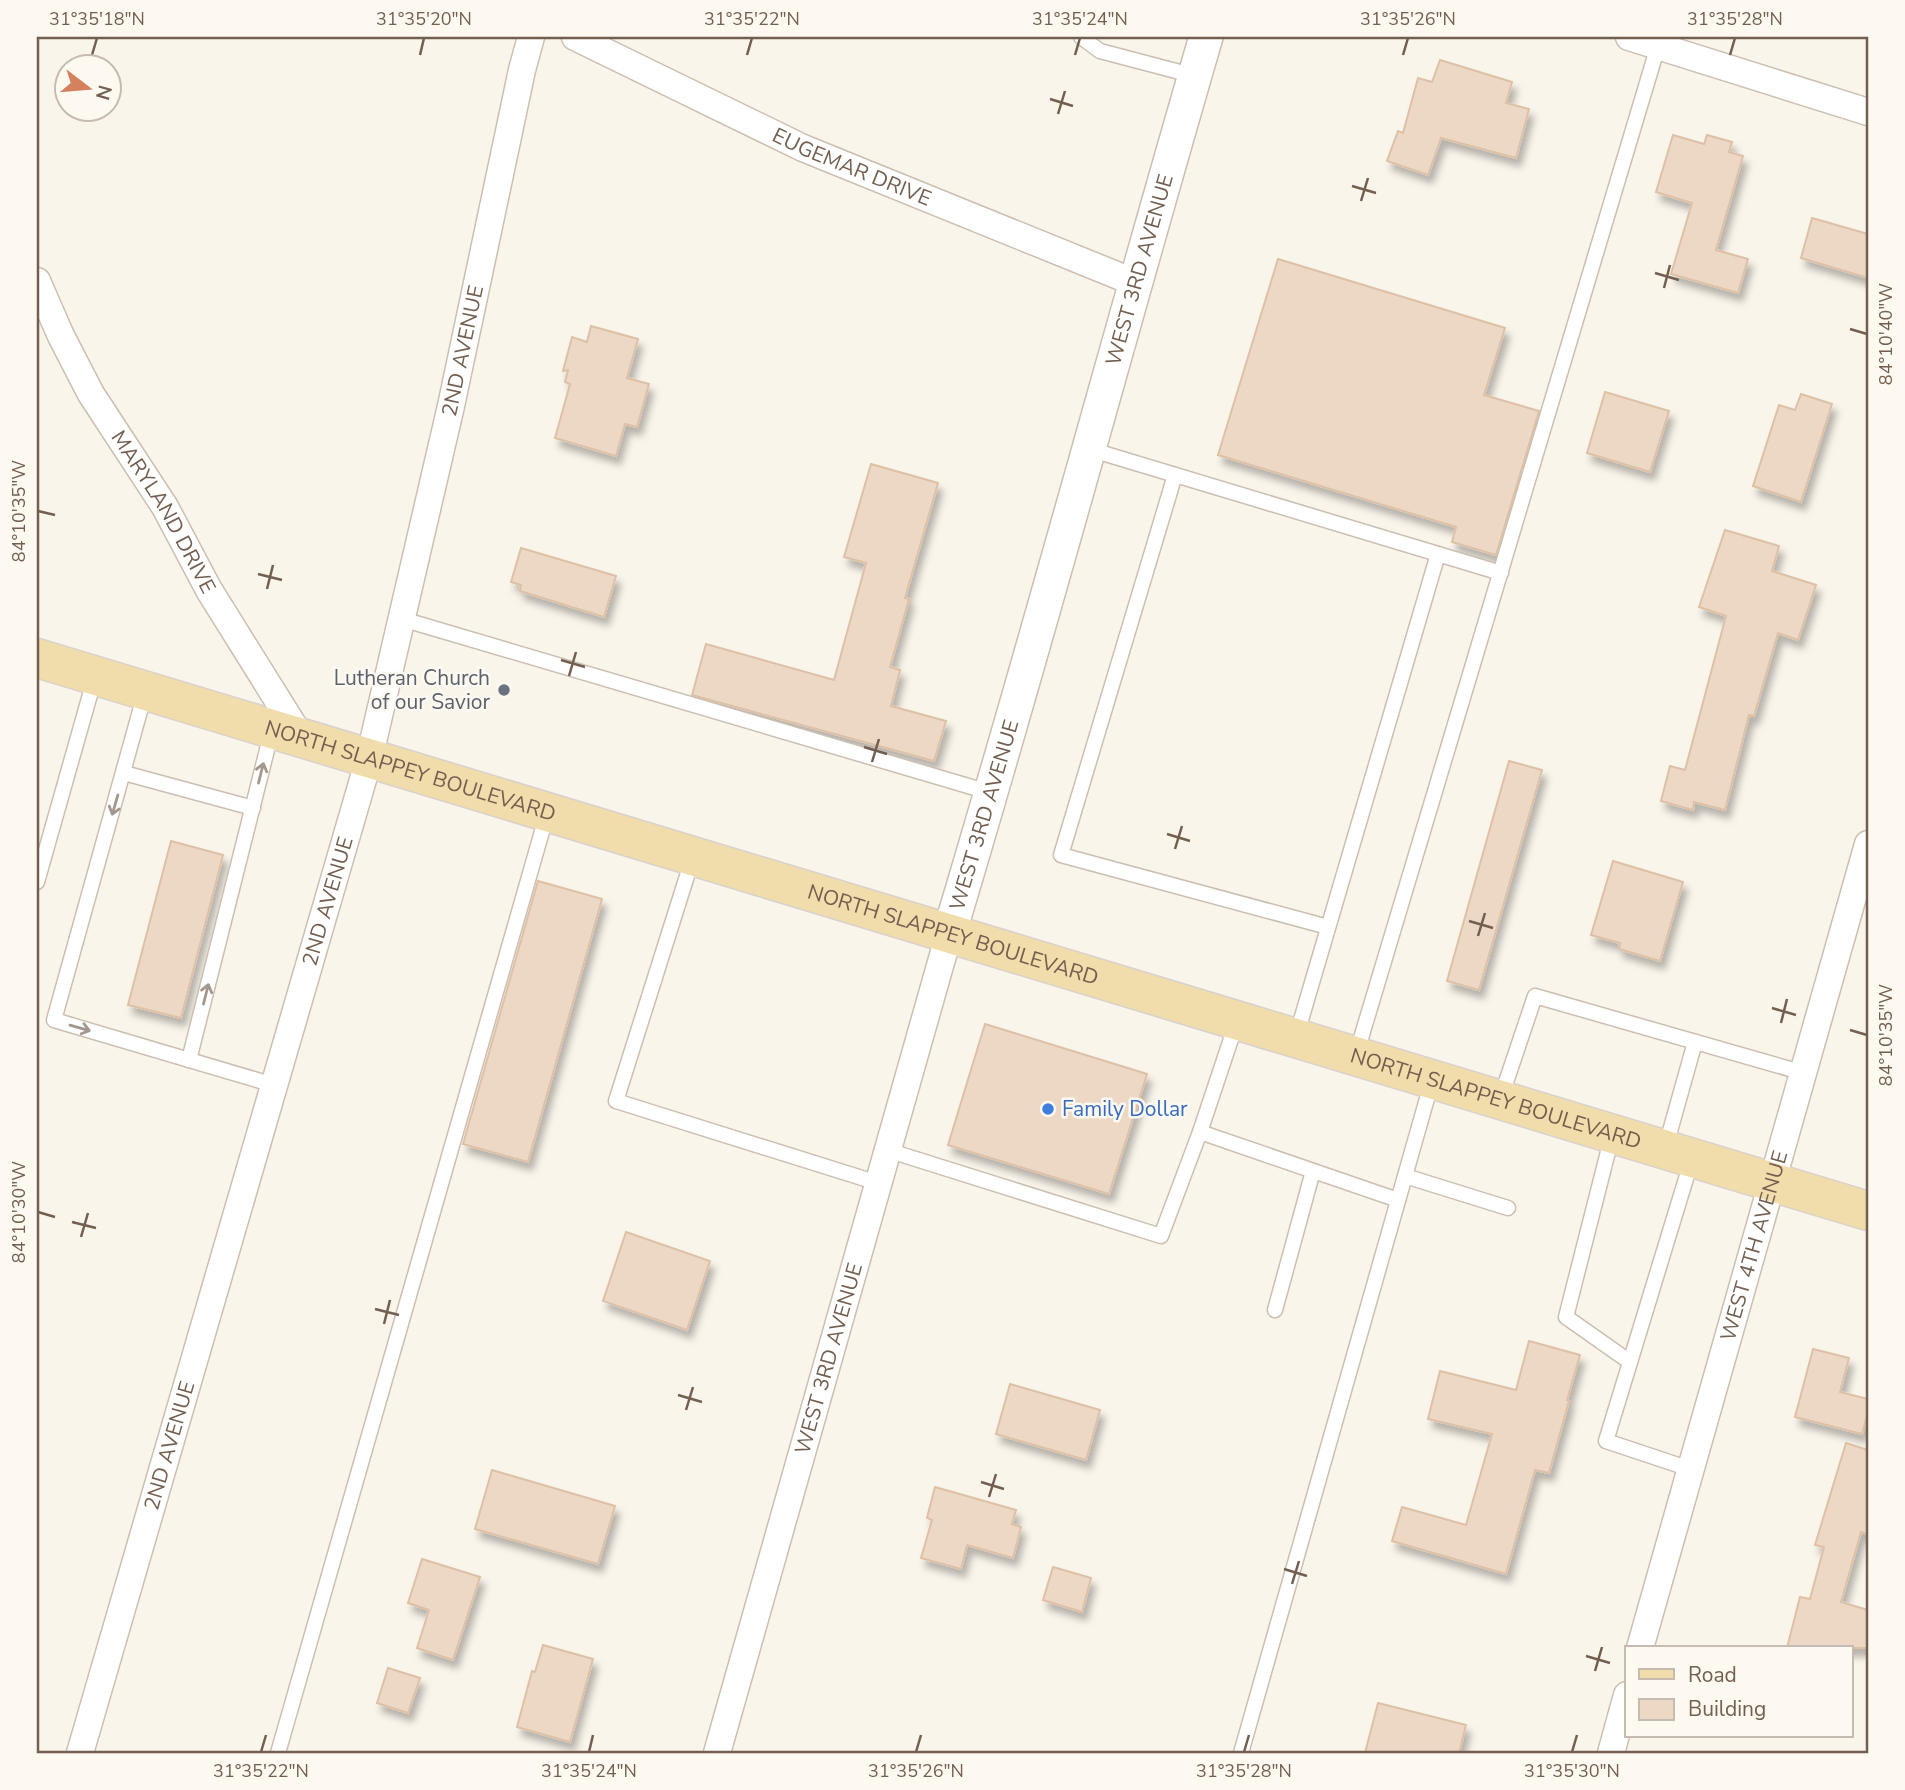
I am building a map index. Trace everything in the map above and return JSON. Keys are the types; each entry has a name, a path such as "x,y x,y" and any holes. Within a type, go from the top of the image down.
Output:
{"main road":[{"name":"NORTH SLAPPEY BOULEVARD","path":"37,658 1868,1211"}],"street":[{"name":"2ND AVENUE","path":"80,1753 369,759 451,406 531,37"},
{"name":"EUGEMAR DRIVE","path":"575,37 803,148 1136,284"},
{"name":"WEST 3RD AVENUE","path":"717,1753 1206,37"},
{"path":"1629,37 1868,112"},
{"name":"MARYLAND DRIVE","path":"37,281 91,394 165,508 287,734"},
{"name":"WEST 4TH AVENUE","path":"1641,1646 1868,844"},
{"path":"1611,1753 1625,1702"}],"lane":[{"path":"1081,37 1100,51 1195,76"},
{"path":"1356,1056 1658,46"},
{"path":"1087,448 1501,573"},
{"path":"1175,475 1060,855 1328,927"},
{"path":"1295,1038 1438,554"},
{"path":"402,619 992,793"},
{"path":"37,882 95,676"},
{"path":"146,691 54,1020 274,1085"},
{"path":"189,1060 253,808 287,734"},
{"path":"124,773 253,808"},
{"path":"278,1753 548,813"},
{"path":"693,856 616,1101 878,1183"},
{"path":"1500,1100 1535,996 1804,1073"},
{"path":"887,1150 1161,1236 1200,1132 1237,1021"},
{"path":"1690,1469 1606,1441 1630,1362 1679,1154 1695,1042"},
{"path":"1241,1753 1432,1079"},
{"path":"1200,1132 1398,1200"},
{"path":"1613,1134 1566,1317 1630,1362"},
{"path":"1275,1310 1313,1171"},
{"path":"1405,1176 1508,1208"}],"building":[{"path":"1440,60 1512,82 1506,103 1529,109 1516,158 1441,138 1428,175 1387,161 1398,131 1403,133 1418,78 1432,82"},
{"path":"1673,135 1704,144 1707,135 1732,142 1729,152 1743,156 1716,250 1748,259 1738,293 1671,274 1692,203 1656,192"},
{"path":"1812,218 1868,234 1868,278 1801,258"},
{"path":"1278,259 1505,328 1484,395 1539,411 1496,555 1452,542 1456,527 1218,455"},
{"path":"591,326 638,339 627,378 649,384 637,427 625,424 616,456 555,438 570,384 565,382 568,370 563,371 572,337 587,342"},
{"path":"1605,392 1669,411 1650,472 1587,453"},
{"path":"1801,394 1832,404 1801,502 1753,486 1779,405 1795,410"},
{"path":"871,464 938,483 905,598 909,599 890,667 900,670 891,706 946,721 934,761 692,695 706,644 834,680 866,563 844,557"},
{"path":"1725,530 1779,546 1772,571 1816,585 1798,640 1778,633 1754,716 1749,715 1725,810 1694,802 1693,810 1661,801 1670,766 1685,770 1726,616 1699,607"},
{"path":"521,548 616,576 604,617 520,591 521,585 511,582"},
{"path":"1509,761 1542,770 1479,990 1447,981"},
{"path":"171,841 223,855 181,1018 128,1005"},
{"path":"1613,861 1683,882 1660,961 1619,949 1620,943 1591,935"},
{"path":"538,881 602,899 528,1162 463,1144"},
{"name":"Family Dollar","path":"985,1024 1147,1074 1109,1194 948,1145"},
{"path":"626,1232 710,1261 687,1330 603,1301"},
{"path":"1529,1341 1580,1355 1549,1473 1535,1470 1506,1574 1392,1541 1402,1507 1466,1525 1492,1434 1428,1419 1440,1371 1516,1390"},
{"path":"1813,1349 1849,1358 1840,1392 1868,1399 1868,1412 1862,1434 1795,1417"},
{"path":"1010,1384 1100,1410 1086,1460 996,1434"},
{"path":"1846,1443 1868,1450 1868,1534 1861,1532 1841,1602 1868,1610 1868,1648 1788,1646 1800,1597 1810,1599 1824,1547 1815,1545"},
{"path":"492,1470 615,1506 598,1564 475,1529"},
{"path":"935,1487 1016,1510 1012,1524 1021,1527 1013,1558 967,1545 961,1569 921,1558 932,1520 927,1518"},
{"path":"422,1559 480,1577 453,1660 417,1648 429,1610 408,1603"},
{"path":"1053,1567 1091,1578 1082,1612 1043,1600"},
{"path":"543,1645 593,1659 570,1742 517,1727 532,1671 535,1672"},
{"path":"388,1668 420,1678 408,1713 377,1703"},
{"path":"1378,1703 1466,1725 1459,1753 1365,1753"}],"place":[{"name":"Lutheran Church of our Savior","path":"504,690"},
{"name":"Family Dollar","path":"1048,1109"}]}
